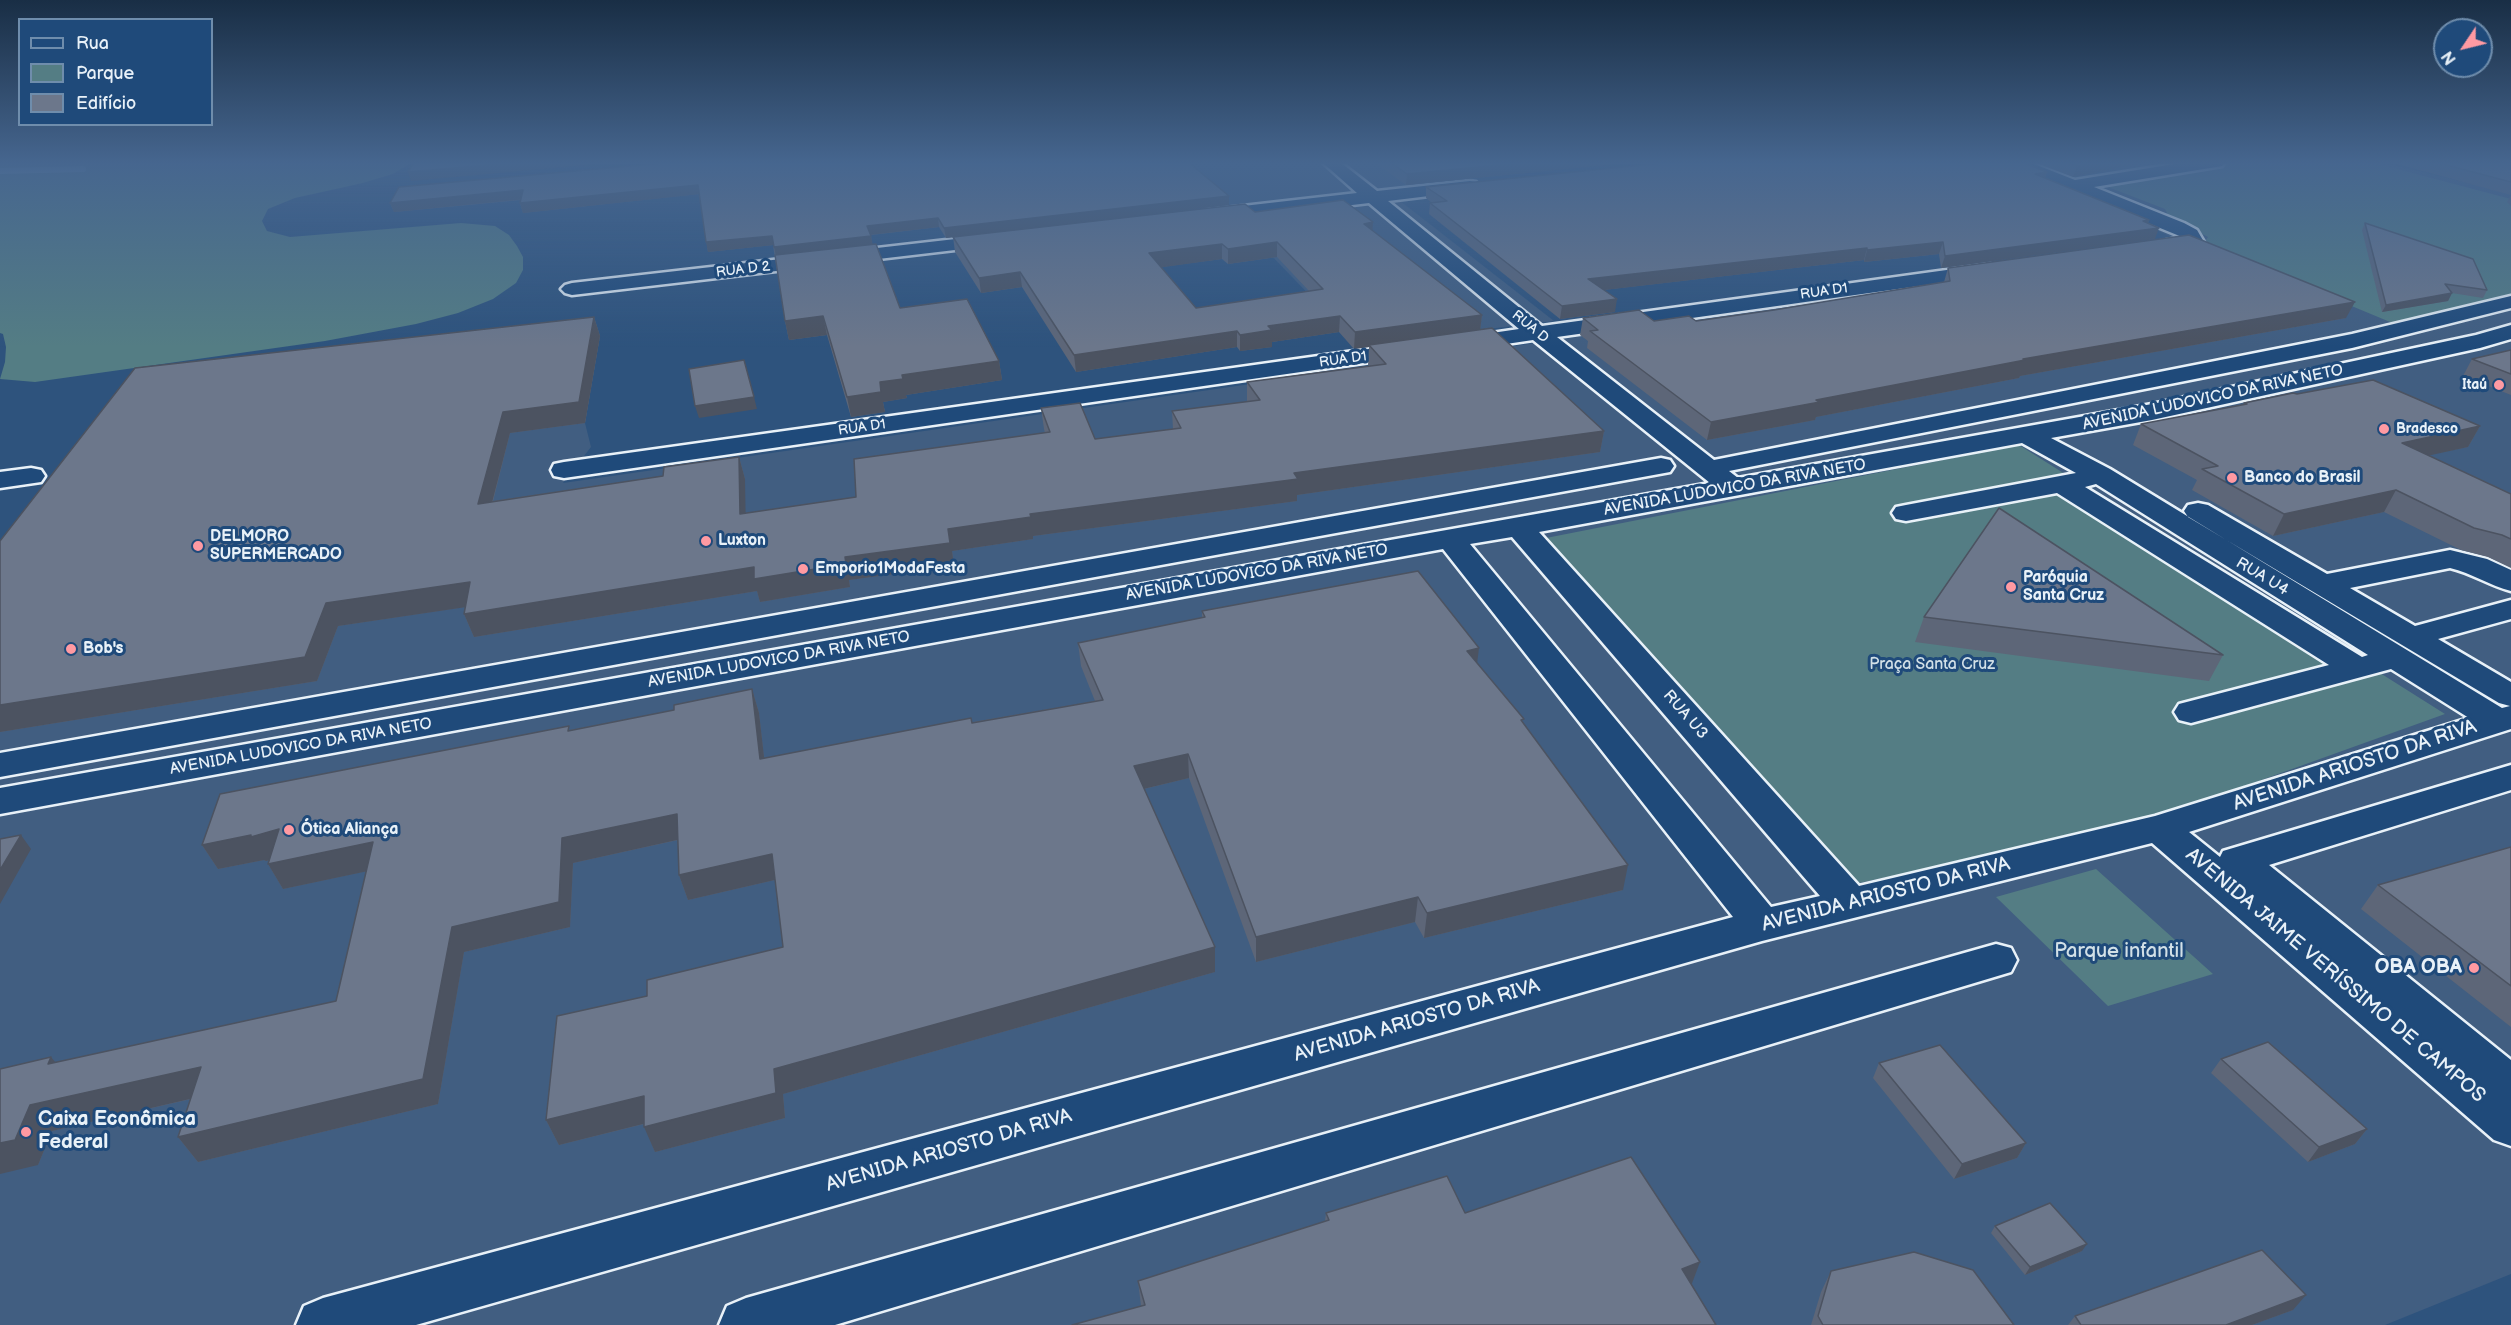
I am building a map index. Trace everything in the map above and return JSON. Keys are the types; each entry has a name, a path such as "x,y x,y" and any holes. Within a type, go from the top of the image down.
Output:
{"street":[{"name":"RUA D","path":"1406,224 1536,332 1729,476"},
{"path":"2134,250 2194,242 2190,234 2169,224"},
{"name":"RUA D 2","path":"572,289 1021,237"},
{"name":"RUA D1","path":"564,470 2016,266"},
{"path":"1729,476 2352,341 2511,302"},
{"name":"AVENIDA LUDOVICO DA RIVA NETO","path":"0,801 1519,526 1729,476 2067,428 2264,388 2480,341 2511,332"},
{"name":"RUA U4","path":"2067,428 2120,464 2322,584 2405,647"},
{"name":"RUA U4","path":"2026,435 2100,475 2233,559 2405,647 2507,711"},
{"path":"0,765 1660,466"},
{"path":"1906,513 2100,475"},
{"path":"0,480 31,476"},
{"path":"2062,484 2357,668"},
{"name":"RUA U3","path":"1519,526 1851,904"},
{"path":"1449,538 1762,925"},
{"path":"2192,564 2272,555"},
{"path":"2322,584 2450,558 2476,565 2511,582"},
{"path":"2191,712 2357,668 2405,647 2511,609"},
{"name":"AVENIDA ARIOSTO DA RIVA","path":"323,1325 1762,925 2159,828 2507,711"},
{"path":"2511,777 2237,861 2511,1087"},
{"name":"AVENIDA JAIME VERÍSSIMO DE CAMPOS","path":"2159,828 2511,1125"},
{"path":"747,1325 1996,960"}],"shaded area":[{"path":"1241,224 1430,224 1554,321 1389,341 1351,338"},
{"path":"2143,224 2511,224 2511,1274 2385,1325 0,1325 0,556 146,388 600,336 585,423 591,447 563,483 2199,250"}],"green space":[{"path":"0,224 263,224 267,231 290,237 470,224 495,226 509,235 523,257 523,270 516,283 493,299 458,313 416,324 325,341 35,382 0,379 6,347 3,334 0,333"},
{"path":"2182,224 2511,224 2511,304 2407,329 2207,246 2204,243 2208,237"},
{"name":"Praça Santa Cruz","path":"2019,445 2445,714 2139,824 1859,883 1546,538"},
{"name":"Parque infantil","path":"2096,869 2213,974 2108,1006 1996,897"}],"building":[{"path":"703,224 886,224 867,226 871,236 774,247 772,236 706,242"},
{"path":"942,224 981,224 944,228"},
{"path":"1070,224 1365,224 1482,315 1355,332 1340,316 1268,326 1272,330 1240,335 1237,331 1074,355 1020,272 979,278 953,237","holes":["1277,242 1323,289 1196,308 1149,253 1222,244 1228,249"]},
{"path":"1457,224 2149,224 2159,228 1945,256 1943,242 1867,250 1867,248 1588,279 1617,299 1562,306"},
{"path":"2365,224 2473,259 2487,290 2445,284 2452,293 2386,305"},
{"path":"2189,235 2355,302 2023,359 2025,360 1711,422 1590,331 1598,330 1583,318 1639,310 1654,321 1689,316 1696,321 1950,281 1948,268"},
{"path":"876,244 900,308 967,299 999,361 902,375 903,379 880,382 881,392 847,397 823,316 785,321 775,255"},
{"path":"594,317 579,402 503,412 478,504 663,476 664,467 739,457 740,514 856,497 854,459 1050,432 1041,408 1080,403 1095,439 1181,428 1172,411 1260,400 1247,382 1386,364 1369,345 1492,328 1604,431 1294,473 1298,479 1030,514 1031,517 948,529 950,543 845,557 846,564 754,579 754,567 464,614 470,582 326,603 305,657 0,705 0,541 135,368"},
{"path":"2511,350 2511,374 2472,359"},
{"path":"744,360 754,397 695,406 689,369"},
{"path":"2373,380 2480,426 2402,443 2511,494 2511,539 2474,528 2396,490 2284,514 2202,469 2218,466 2141,424 2293,393"},
{"path":"1999,508 2223,655 1924,617"},
{"path":"1418,571 1479,648 1467,651 1524,719 1521,720 1628,865 1427,913 1418,897 1256,937 1188,754 1134,766 1215,947 774,1069 776,1093 644,1127 644,1096 546,1120 557,1016 647,996 647,980 783,947 772,854 679,875 677,814 562,838 559,902 452,927 423,1079 178,1137 201,1067 30,1105 15,1140 0,1143 0,1069 51,1057 48,1064 336,1001 373,842 268,864 279,829 251,837 251,835 202,845 220,794 569,726 568,731 674,710 674,705 752,689 760,759 971,718 972,723 1103,700 1078,643 1205,617 1202,611"},
{"path":"21,835 0,870 0,839"},
{"path":"2511,847 2511,986 2378,885"},
{"path":"2268,1042 2367,1129 2319,1147 2221,1059"},
{"path":"1940,1045 2026,1143 1962,1164 1879,1063"},
{"path":"1631,1157 1700,1262 1682,1269 1716,1325 1072,1325 1145,1305 1138,1281 1329,1220 1326,1213 1447,1176 1465,1213"},
{"path":"2050,1203 2087,1244 2030,1267 1995,1226"},
{"path":"2262,1250 2306,1295 2226,1325 2081,1325 2075,1316"},
{"path":"1914,1252 1973,1270 2014,1325 1823,1325 1818,1316 1831,1271"}],"place":[{"name":"Itaú","path":"2499,385"},
{"name":"Bradesco","path":"2384,429"},
{"name":"Banco do Brasil","path":"2232,478"},
{"name":"Luxton","path":"706,541"},
{"name":"DELMORO SUPERMERCADO","path":"198,546"},
{"name":"Emporio1ModaFesta","path":"803,569"},
{"name":"Paróquia Santa Cruz","path":"2011,587"},
{"name":"Bob's","path":"71,649"},
{"name":"Ótica Aliança","path":"289,830"},
{"name":"OBA OBA","path":"2474,968"},
{"name":"Caixa Econômica Federal","path":"26,1132"}]}
